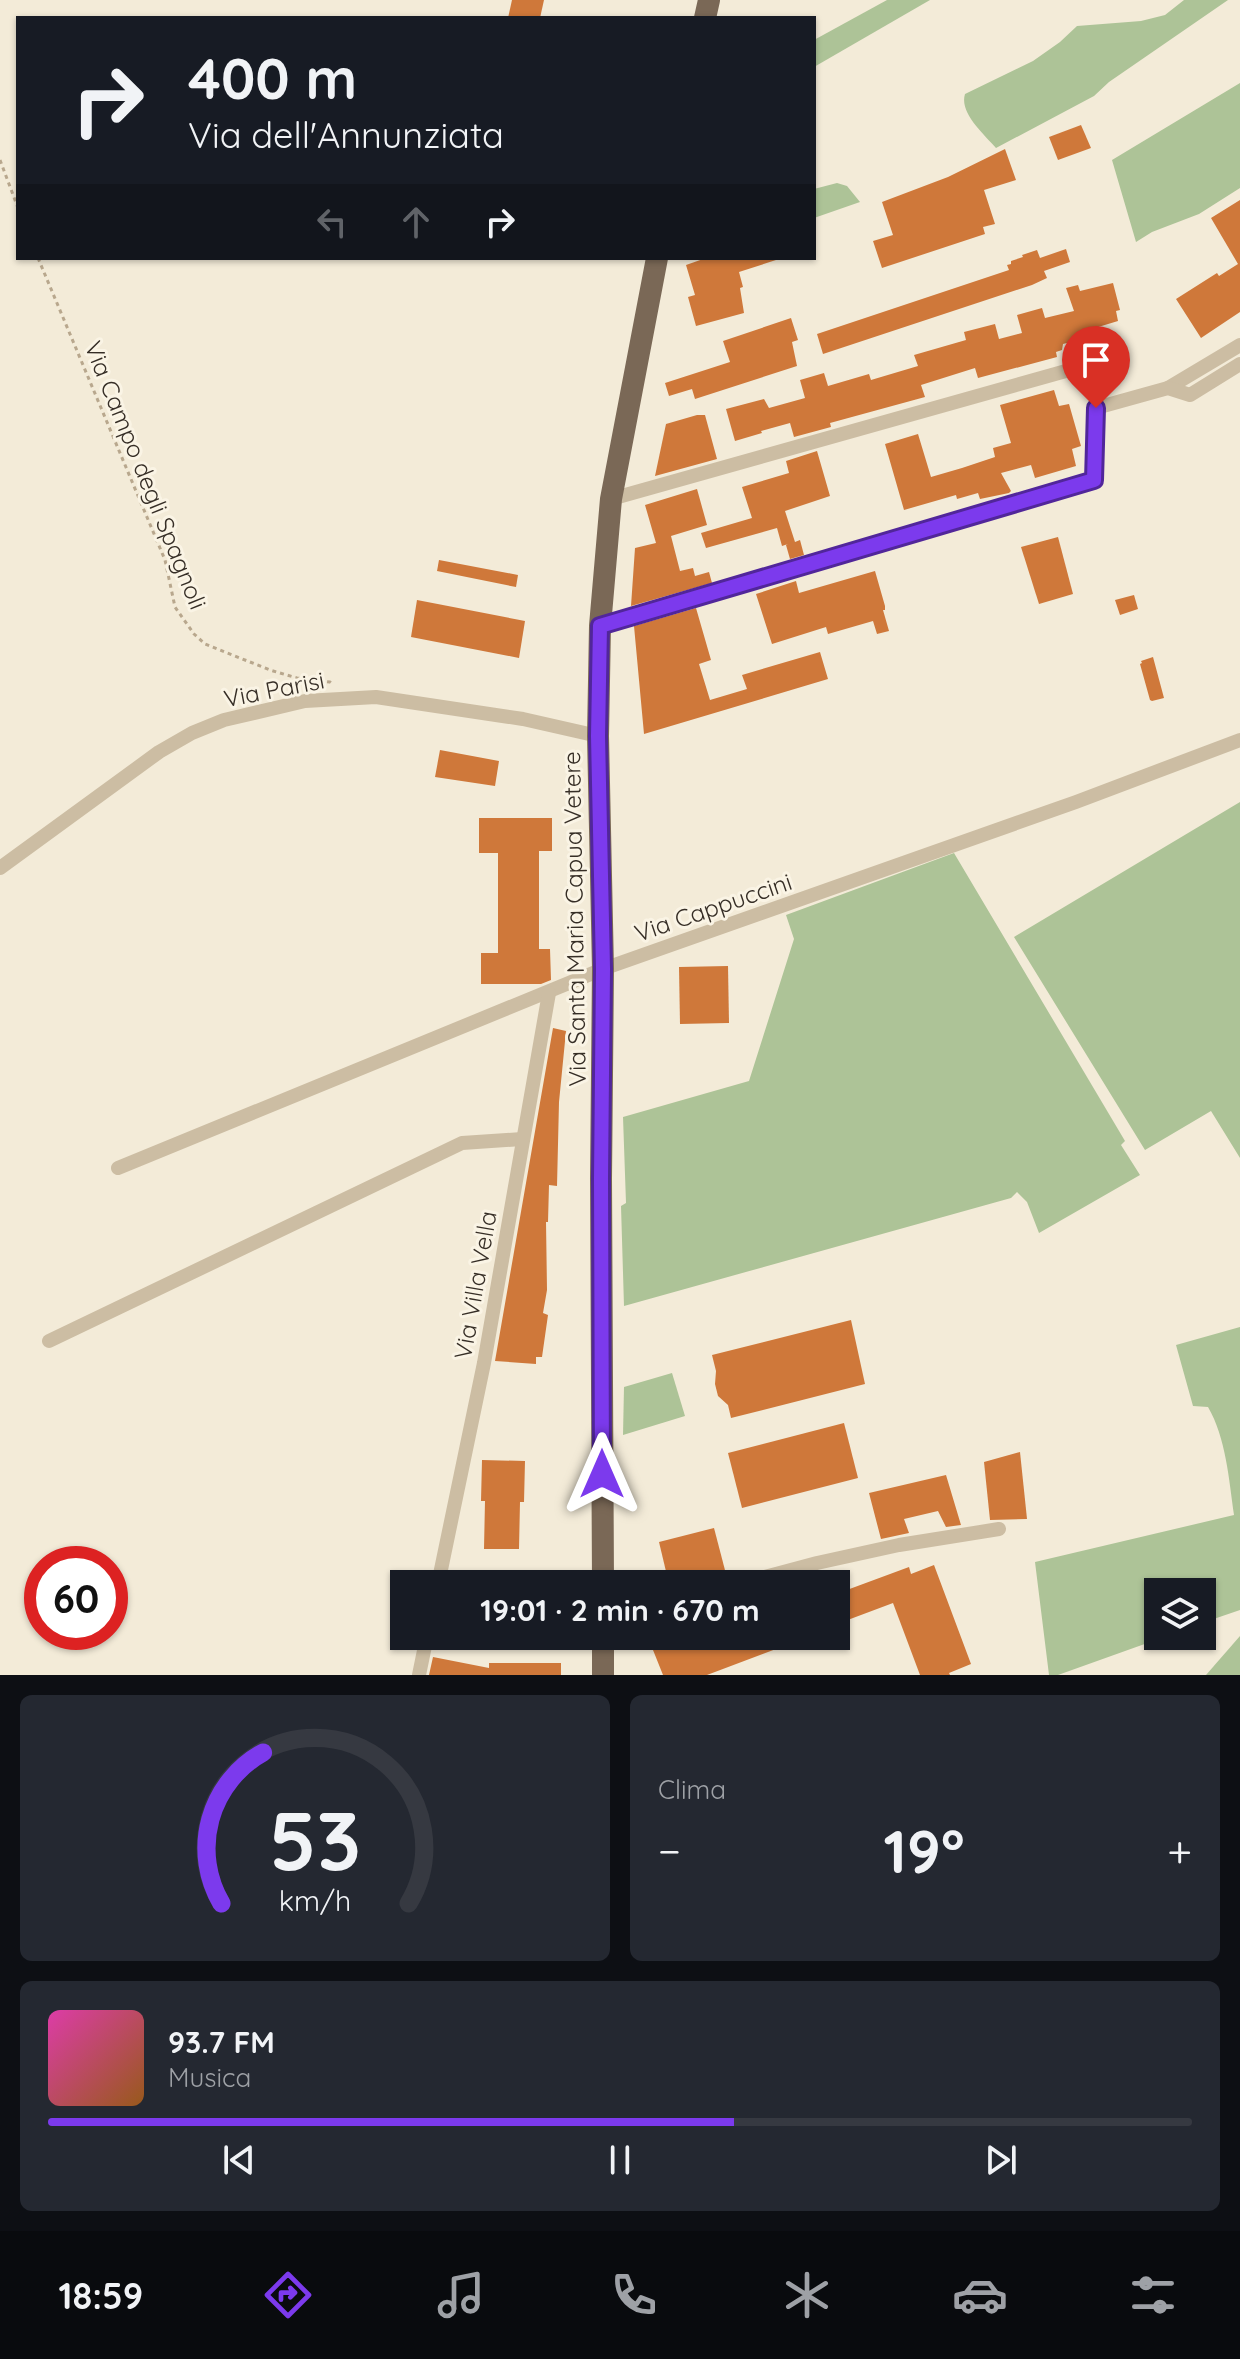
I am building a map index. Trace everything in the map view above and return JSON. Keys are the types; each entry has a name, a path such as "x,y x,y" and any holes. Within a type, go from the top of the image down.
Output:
{"main road":[{"name":"Via Santa Maria Capua Vetere","path":"603,1570 600,626 611,499 657,260"},
{"path":"603,1650 603,1675"}],"street":[{"path":"1096,408 1168,388 1240,345"},
{"path":"600,626 1094,480 1098,362 611,499"},
{"path":"1168,388 1190,395 1240,364"},
{"name":"Via Parisi","path":"0,868 159,752 192,733 224,720 305,701 376,697 523,719 598,736"},
{"name":"Via Cappuccini","path":"118,1168 603,969 1076,802 1240,740"},
{"name":"Via Villa Vella","path":"441,1570 484,1363 549,993"},
{"path":"49,1341 462,1143 522,1139"},
{"path":"791,1570 899,1545 999,1529"},
{"path":"419,1675 424,1650"}],"path":[{"path":"0,160 16,203"},
{"name":"Via Campo degli Spagnoli","path":"39,260 165,560 175,607 187,625 205,644 270,670 297,678 330,682 351,698"}],"green space":[{"path":"887,0 930,0 816,66 816,39"},
{"path":"1184,0 1228,0 1109,82 1094,96 996,148 969,116 965,94 1033,61 1077,26 1141,21 1165,15"},
{"path":"1240,83 1240,188 1199,214 1152,232 1136,242 1112,160"},
{"path":"837,183 847,186 860,202 816,217 816,188"},
{"path":"1240,802 1240,1158 1211,1111 1145,1150 1014,937"},
{"path":"954,853 1125,1141 1121,1145 1140,1175 1039,1233 1027,1202 1017,1192 1011,1198 624,1306 621,1206 626,1203 623,1117 749,1081 794,939 786,915"},
{"path":"1240,1327 1240,1610 1216,1618 1216,1578 1144,1578 1144,1644 1058,1675 1049,1675 1035,1562 1234,1515 1219,1432 1208,1407 1193,1406 1176,1345"},
{"path":"672,1373 685,1416 623,1435 624,1387"},
{"path":"1240,1636 1240,1675 1206,1675"}],"building":[{"path":"512,0 544,0 540,16 508,16"},
{"path":"1081,125 1091,148 1058,160 1049,137"},
{"path":"1005,149 1016,180 984,190 995,224 983,227 985,234 882,268 873,241 893,235 882,202 948,177"},
{"path":"1240,200 1240,312 1201,338 1176,299 1217,273 1219,276 1238,264 1211,218"},
{"path":"1066,249 1070,262 1044,271 1047,278 1032,285 823,354 817,334 1009,270 1007,265 1022,255 1037,250 1040,258"},
{"path":"700,260 776,260 739,272 744,313 696,326 688,297 695,295 686,265"},
{"path":"1113,283 1120,310 1116,311 1118,321 1085,331 1086,338 1063,344 1062,350 1056,352 1057,357 978,378 975,368 921,385 925,397 830,423 831,427 794,437 790,423 735,441 726,409 764,399 769,408 805,398 800,380 824,373 828,386 869,374 871,380 918,366 914,355 966,340 964,332 995,324 999,339 1022,333 1017,315 1042,308 1045,318 1074,311 1066,288 1078,285 1080,291"},
{"path":"791,318 798,340 792,342 797,366 695,399 692,389 669,396 665,383 730,362 723,341"},
{"path":"1054,390 1059,406 1069,404 1081,446 1072,449 1076,466 1035,478 1031,465 1001,473 1011,491 1009,493 980,499 978,493 957,499 956,495 904,510 885,444 918,434 931,477 962,468 995,457 993,448 1011,443 1000,405"},
{"path":"705,415 717,459 655,476 666,424"},
{"path":"817,451 830,496 785,511 795,542 800,540 804,555 790,559 788,544 782,546 777,528 706,548 701,533 752,518 742,487 789,473 786,461"},
{"path":"697,489 707,525 671,536 680,571 693,568 695,576 709,572 712,583 631,606 635,548 656,543 645,505"},
{"path":"1058,537 1073,594 1039,604 1021,547"},
{"path":"439,560 518,575 516,587 437,571"},
{"path":"875,571 889,631 877,634 873,621 828,634 826,627 772,644 756,594 796,581 799,593"},
{"path":"1134,595 1138,609 1120,615 1115,600"},
{"path":"417,600 525,621 519,658 411,637"},
{"path":"696,608 711,660 699,664 710,700 747,689 742,675 820,652 828,679 644,734 634,626"},
{"path":"1153,657 1164,698 1152,701 1140,664"},
{"path":"440,750 499,761 495,786 435,777"},
{"path":"479,818 552,818 552,851 539,851 539,949 550,949 551,980 541,984 481,984 481,953 498,953 498,853 479,853"},
{"path":"728,966 729,1023 680,1024 679,967"},
{"path":"553,1028 566,1031 559,1102 557,1186 549,1185 546,1222 547,1290 543,1313 548,1315 542,1357 536,1357 536,1364 495,1361"},
{"path":"851,1320 865,1384 731,1418 728,1405 718,1396 712,1355"},
{"path":"844,1423 858,1478 742,1508 728,1453"},
{"path":"1020,1452 1027,1519 990,1520 984,1462"},
{"path":"482,1460 525,1461 519,1549 484,1549"},
{"path":"946,1475 961,1525 946,1527 938,1511 904,1519 909,1533 881,1539 869,1493"},
{"path":"714,1528 725,1570 666,1570 659,1542"},
{"path":"934,1565 971,1664 950,1675 920,1675 893,1603 850,1619 850,1589 909,1567 911,1574"},
{"path":"653,1650 773,1650 707,1675 663,1675"},
{"path":"433,1657 489,1668 489,1663 561,1663 561,1675 429,1675"}],"route":[{"path":"602,1474 600,626 1094,480 1096,408"}]}
